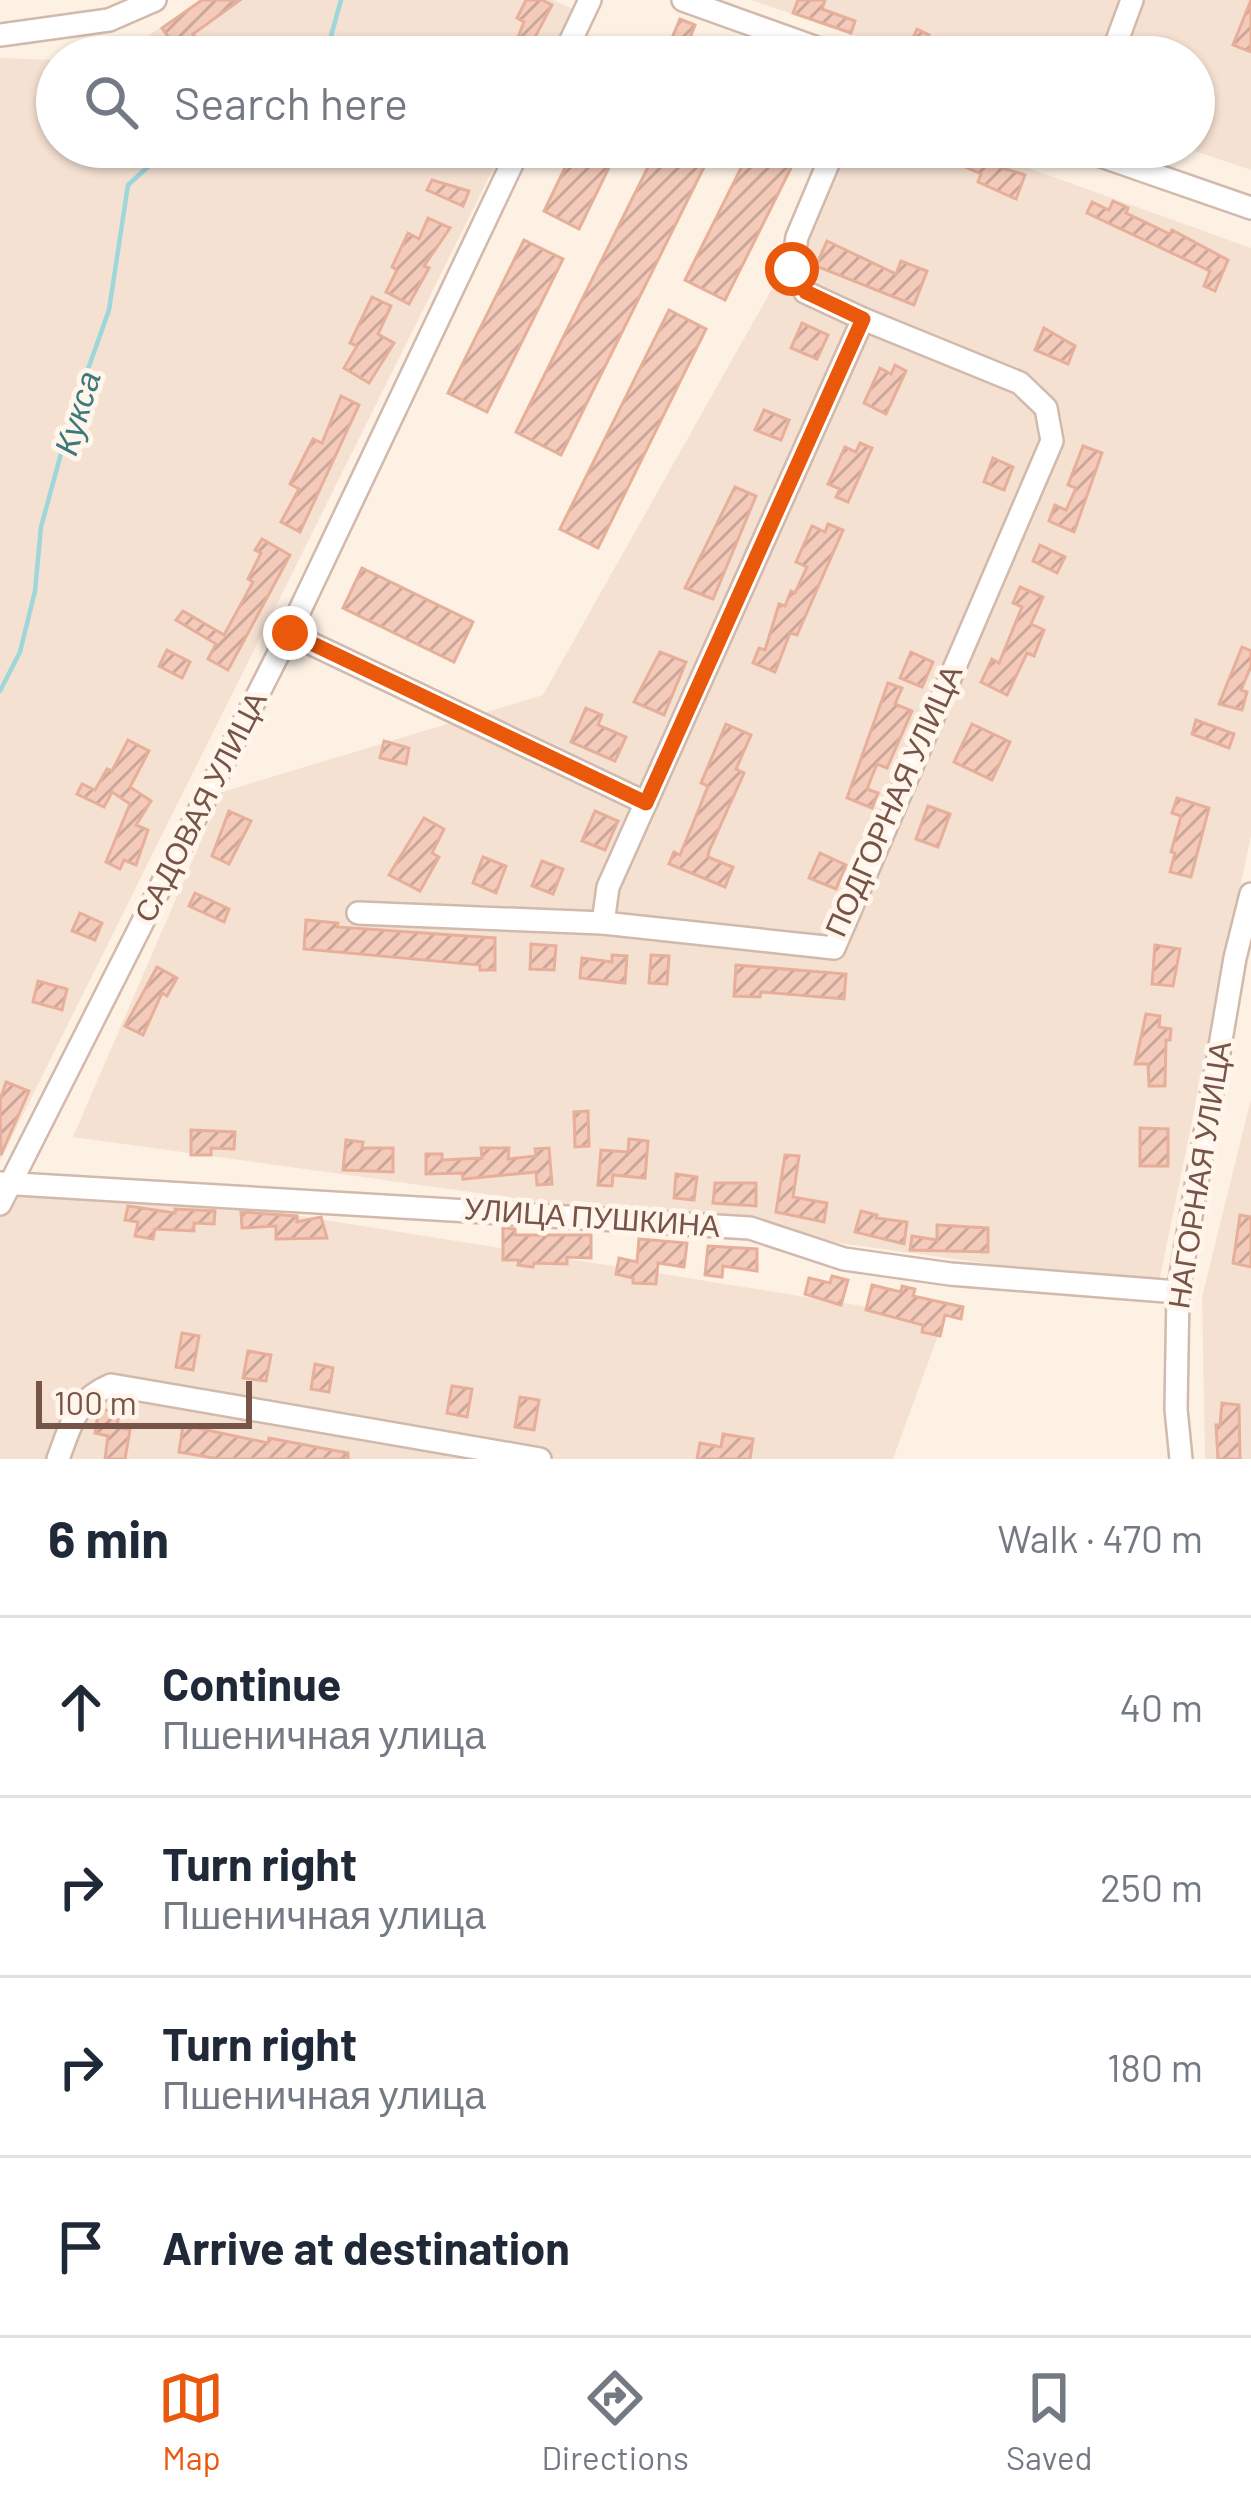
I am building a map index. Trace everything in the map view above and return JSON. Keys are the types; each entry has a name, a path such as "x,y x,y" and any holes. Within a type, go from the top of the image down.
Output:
{"street":[{"path":"0,34 109,20 155,0"},
{"path":"573,36 590,0"},
{"path":"682,0 783,36"},
{"path":"1119,36 1132,0"},
{"name":"САДОВАЯ УЛИЦА","path":"0,1204 6,1182 290,633 510,168"},
{"path":"603,922 608,886 863,319 806,292 792,269 796,237 827,168"},
{"path":"1137,168 1251,208"},
{"name":"ПОДГОРНАЯ УЛИЦА","path":"358,913 603,922 834,948 1052,441 1046,408 1020,382 863,319"},
{"path":"290,633 646,803"},
{"name":"НАГОРНАЯ УЛИЦА","path":"1181,1459 1176,1409 1178,1292 1243,961 1251,894"},
{"name":"УЛИЦА ПУШКИНА","path":"6,1182 750,1228 865,1262 950,1274 1178,1292"},
{"path":"58,1459 75,1415 90,1394 111,1385 540,1459"}],"shaded area":[{"path":"201,0 553,0 573,9 560,36 148,36"},
{"path":"751,0 1251,0 1251,170 1215,158 1215,36 857,36"},
{"path":"0,58 36,59 36,168 494,168 0,1161"},
{"path":"840,168 1028,168 1251,248 1251,835 1158,1287 73,1137 222,792 543,695"},
{"path":"1251,1099 1251,1459 1205,1459 1202,1297"},
{"path":"31,1173 944,1319 893,1459 0,1459 0,1178"}],"building":[{"path":"202,0 240,0 194,36 168,36 162,28"},
{"path":"526,0 552,5 536,36 518,36 524,22 517,18"},
{"path":"798,0 825,0 822,9 855,21 851,33 793,13"},
{"path":"1251,0 1251,52 1233,45"},
{"path":"680,19 695,25 691,36 673,36"},
{"path":"565,168 609,168 579,229 544,211"},
{"path":"648,168 704,168 561,455 516,432"},
{"path":"741,168 791,168 725,300 685,280"},
{"path":"968,168 1003,168 1025,175 1016,199 978,182 981,174"},
{"path":"432,180 469,191 463,206 427,190"},
{"path":"1113,201 1128,208 1126,213 1170,234 1172,230 1228,260 1215,291 1204,286 1210,271 1087,213 1092,202 1109,210"},
{"path":"428,218 450,228 424,266 429,268 409,304 386,292 408,233 419,239"},
{"path":"524,240 563,259 487,412 448,393"},
{"path":"827,241 896,274 901,261 927,271 914,305 816,266"},
{"path":"372,297 391,306 378,334 394,343 369,383 344,368 357,346 350,343"},
{"path":"669,310 706,329 598,548 560,529"},
{"path":"802,323 828,335 817,359 791,348"},
{"path":"1044,328 1075,346 1068,364 1035,350"},
{"path":"895,365 906,371 886,414 864,403 880,368 891,374"},
{"path":"341,396 359,405 300,532 281,522 299,489 290,484 313,439 322,443"},
{"path":"764,410 789,420 781,440 755,430"},
{"path":"860,443 872,448 848,502 836,497 840,489 828,484 845,447 856,452"},
{"path":"1083,446 1102,453 1074,532 1049,521 1055,505 1066,510 1076,488 1068,485"},
{"path":"993,458 1013,467 1004,490 984,482"},
{"path":"735,487 756,496 713,599 685,588"},
{"path":"828,524 843,530 797,635 790,633 775,672 753,663 759,648 765,650 779,604 785,606 791,591 795,593 807,567 796,562 812,526 825,532"},
{"path":"262,539 290,555 228,670 208,659 216,644 176,620 183,611 224,635 253,582 248,579 261,553 255,550"},
{"path":"1040,545 1065,557 1057,573 1033,561"},
{"path":"362,568 473,622 454,662 343,608"},
{"path":"1020,587 1043,597 1031,624 1044,630 1034,656 1027,653 1007,695 981,682 992,659 999,663 1022,607 1013,603"},
{"path":"1242,647 1251,651 1251,666 1241,690 1247,692 1242,710 1219,704"},
{"path":"167,650 190,662 182,678 159,666"},
{"path":"660,652 686,662 664,715 634,702"},
{"path":"911,652 933,662 922,687 900,678"},
{"path":"888,683 902,688 895,704 912,711 887,768 877,764 867,789 878,793 872,808 847,798"},
{"path":"586,708 602,715 598,725 626,737 615,761 571,742"},
{"path":"1196,720 1234,734 1229,748 1192,734"},
{"path":"726,724 751,735 736,769 744,773 709,851 708,857 733,867 725,887 669,864 674,852 680,855 692,826 708,786 701,783"},
{"path":"972,724 1010,742 992,780 954,762"},
{"path":"128,740 149,751 130,787 151,801 136,825 148,830 136,865 124,860 120,869 106,862 130,804 112,792 104,807 77,794 82,784 95,790 107,769 112,771"},
{"path":"384,741 409,748 406,764 380,758"},
{"path":"1177,798 1209,808 1191,877 1170,872 1181,816 1172,813"},
{"path":"928,806 950,814 938,847 916,839"},
{"path":"229,811 251,821 229,864 212,856"},
{"path":"595,811 618,821 605,850 582,841"},
{"path":"424,818 444,829 432,853 439,857 420,891 389,875"},
{"path":"820,853 846,865 836,889 809,878"},
{"path":"483,857 506,866 496,893 473,883"},
{"path":"542,861 563,869 553,894 532,886"},
{"path":"195,893 229,909 224,922 189,906"},
{"path":"80,913 102,923 95,940 72,931"},
{"path":"306,920 338,923 337,927 495,938 495,970 304,949"},
{"path":"531,944 556,946 554,970 530,969"},
{"path":"1155,945 1180,949 1173,986 1152,984"},
{"path":"612,955 627,956 625,983 580,978 582,958 612,962"},
{"path":"651,955 669,956 667,984 649,983"},
{"path":"736,965 846,974 844,999 761,992 760,997 734,996"},
{"path":"157,967 177,978 167,996 162,993 143,1035 125,1026"},
{"path":"38,981 67,989 62,1010 33,1002"},
{"path":"1146,1014 1160,1016 1159,1027 1171,1029 1170,1040 1166,1040 1165,1086 1149,1086 1148,1064 1135,1064"},
{"path":"6,1082 29,1091 1,1155 0,1100"},
{"path":"588,1111 589,1146 575,1147 574,1112"},
{"path":"1140,1128 1168,1129 1168,1166 1140,1166"},
{"path":"191,1130 235,1132 234,1149 211,1148 211,1155 191,1155"},
{"path":"629,1139 648,1141 645,1178 613,1175 612,1186 598,1185 601,1150 628,1152"},
{"path":"346,1140 363,1142 362,1148 393,1148 393,1172 343,1170"},
{"path":"481,1148 509,1148 508,1159 536,1156 535,1149 549,1148 552,1184 537,1185 536,1172 463,1179 462,1173 426,1174 426,1154 442,1154 442,1160 482,1158"},
{"path":"785,1155 799,1156 793,1197 827,1203 824,1222 776,1212"},
{"path":"676,1174 697,1177 694,1200 674,1198"},
{"path":"715,1183 756,1183 756,1206 713,1203"},
{"path":"128,1206 175,1213 175,1209 215,1211 214,1224 194,1223 194,1231 155,1229 153,1239 135,1236 138,1222 125,1220"},
{"path":"861,1211 907,1222 904,1244 855,1232"},
{"path":"241,1212 297,1216 297,1222 321,1217 327,1238 276,1239 276,1226 242,1228"},
{"path":"1240,1215 1251,1217 1251,1267 1233,1263"},
{"path":"937,1225 988,1228 988,1252 910,1250 912,1236 937,1240"},
{"path":"503,1228 515,1229 515,1235 591,1235 591,1258 567,1257 567,1264 534,1263 533,1267 518,1265 519,1260 503,1260"},
{"path":"639,1239 687,1243 684,1267 658,1263 656,1284 633,1283 633,1278 616,1274 619,1258 637,1262"},
{"path":"708,1246 757,1249 757,1271 723,1266 722,1277 705,1275"},
{"path":"832,1276 848,1280 841,1305 805,1294 809,1278 830,1283"},
{"path":"872,1285 901,1292 902,1286 915,1289 913,1296 963,1307 961,1319 945,1315 940,1336 922,1332 923,1325 866,1310"},
{"path":"182,1333 199,1336 193,1370 176,1367"},
{"path":"248,1351 271,1355 266,1381 243,1378"},
{"path":"315,1364 333,1368 329,1392 311,1389"},
{"path":"452,1386 472,1389 467,1417 447,1413"},
{"path":"520,1397 539,1400 534,1430 515,1427"},
{"path":"1222,1403 1239,1405 1240,1459 1218,1459 1216,1425 1220,1425"},
{"path":"99,1409 119,1412 117,1427 130,1430 125,1459 105,1459 108,1436 95,1433"},
{"path":"183,1425 348,1453 348,1459 219,1459 179,1452"},
{"path":"723,1434 753,1439 750,1459 697,1459 700,1443 721,1447"}],"waterway":[{"name":"Кукса","path":"331,36 341,0"},
{"name":"Кукса","path":"0,691 20,652 35,591 41,527 71,417 109,310 128,185 147,168"}],"route":[{"path":"290,633 646,803 863,319 806,292 792,269"}]}
